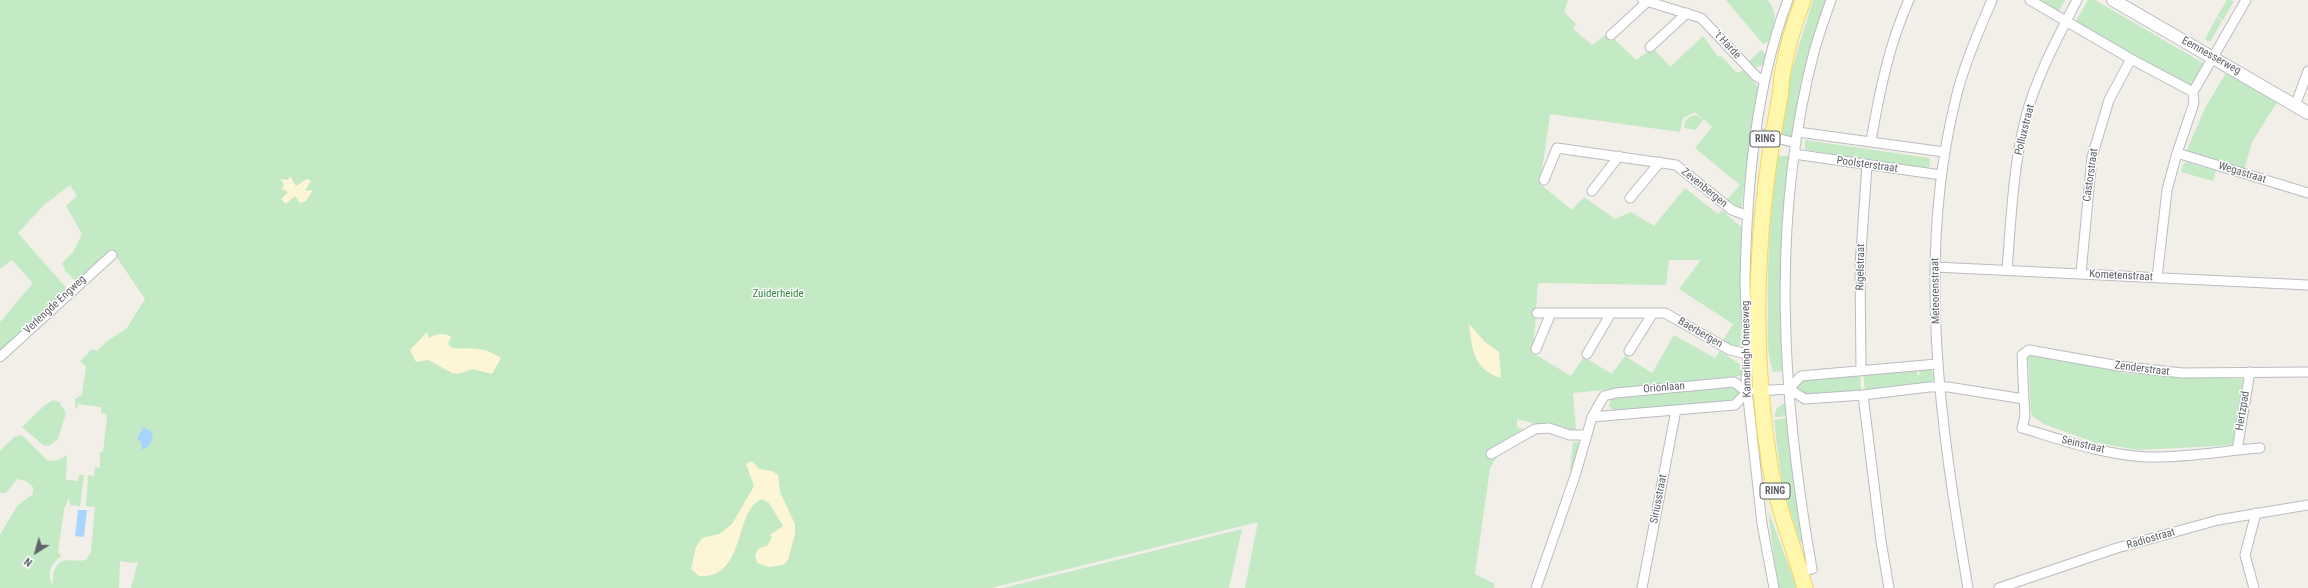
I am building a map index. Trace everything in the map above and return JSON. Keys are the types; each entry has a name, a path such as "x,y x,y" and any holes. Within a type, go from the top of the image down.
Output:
{"main road":[{"name":"Kamerlingh Onnesweg","path":"1803,0 1782,76 1775,92 1765,134 1761,167 1763,204 1754,391 1774,489 1805,588"}],"street":[{"path":"1780,0 1783,13"},
{"name":"Kamerlingh Onnesweg","path":"1774,588 1762,524 1754,391 1747,354 1745,280 1748,216 1765,134 1764,81 1788,0"},
{"path":"1801,572 1812,569 1798,482 1789,389 1784,300 1794,154 1814,52 1831,0"},
{"path":"1871,141 1877,105 1894,42 1909,0"},
{"name":"Meteorenstraat","path":"1968,588 1950,483 1940,387 1935,267 1944,152 1955,101 1976,39 1992,0"},
{"path":"2030,0 2131,59 2193,92"},
{"name":"Polluxstraat","path":"2007,270 2015,173 2026,119 2045,61 2077,0"},
{"name":"Eemnesserweg","path":"2113,0 2308,113"},
{"path":"2157,278 2166,198 2177,152 2194,104 2193,92 2246,0"},
{"name":"'t Harde","path":"1611,35 1646,1 1687,13 1701,18 1752,72 1764,81"},
{"path":"1650,47 1687,13"},
{"name":"Castorstraat","path":"2081,273 2092,156 2109,100 2131,59"},
{"path":"2296,106 2308,71"},
{"path":"1798,132 1944,152"},
{"path":"1765,134 1781,140 1796,143"},
{"name":"Zevenbergen","path":"1544,180 1557,148 1660,162 1676,165 1732,210 1748,216"},
{"name":"Wegastraat","path":"2177,152 2308,193"},
{"name":"Poolsterstraat","path":"1794,154 1941,175"},
{"path":"1592,191 1619,156"},
{"path":"1630,198 1660,162"},
{"name":"Rigelstraat","path":"1861,370 1860,266 1867,165"},
{"name":"Verlengde Engweg","path":"0,357 112,255"},
{"name":"Kometenstraat","path":"1935,267 2308,285"},
{"name":"Baerbergen","path":"1537,313 1665,313 1730,350 1747,354"},
{"path":"1536,349 1551,313"},
{"path":"1588,354 1611,313"},
{"path":"1629,351 1653,313"},
{"name":"Zenderstraat","path":"2024,399 2022,355 2029,350 2119,366 2182,373 2234,374 2250,372 2308,372"},
{"path":"1789,389 1801,376 1938,364"},
{"name":"Hertzpad","path":"2237,450 2250,372"},
{"name":"Orionlaan","path":"1536,588 1592,417 1604,396 1616,393 1734,382 1754,391 1735,405 1592,417"},
{"path":"1754,391 1789,389 1805,399 1940,387 2024,399"},
{"path":"1863,395 1880,541 1889,588"},
{"name":"Seinstraat","path":"2024,399 2025,416 2022,428 2065,441 2123,454 2147,457 2188,455 2260,448"},
{"name":"Siriusstraat","path":"1642,588 1676,410"},
{"path":"1491,454 1534,429 1548,428 1570,435 1587,435"},
{"name":"Radiostraat","path":"1999,588 2117,548 2218,520 2308,505"},
{"path":"2254,588 2245,560 2245,551 2256,514"}],"green space":[{"name":"Zuiderheide","path":"0,0 1568,0 1564,12 1576,24 1573,29 1592,45 1608,33 1636,60 1653,48 1670,67 1703,36 1718,57 1721,56 1737,73 1743,70 1758,87 1741,209 1727,200 1740,185 1695,148 1712,127 1704,119 1695,130 1684,128 1686,120 1691,117 1696,115 1703,119 1695,112 1683,118 1680,132 1550,114 1540,184 1572,210 1584,197 1615,219 1631,212 1654,226 1685,188 1718,214 1722,210 1742,228 1741,345 1734,347 1723,340 1733,324 1679,289 1701,260 1669,260 1666,285 1538,283 1533,353 1571,376 1584,357 1612,374 1625,356 1652,373 1674,335 1715,358 1720,351 1741,365 1742,376 1573,393 1576,430 1571,433 1517,419 1517,427 1523,429 1492,449 1499,454 1490,468 1475,574 1495,584 1494,588 1245,588 1258,522 991,588 131,588 138,561 134,563 120,561 119,588 0,588 0,535 17,506 33,494 33,487 26,481 17,479 6,493 0,493 0,451 14,437 20,435 24,437 48,461 58,460 67,455 66,480 78,481 79,475 84,475 80,506 70,505 69,498 64,509 58,552 61,556 51,568 50,575 52,584 54,571 61,562 69,560 86,560 91,552 95,507 86,506 88,475 94,476 95,467 100,468 100,452 103,452 107,417 106,414 101,413 101,407 78,404 77,409 75,407 75,399 82,395 86,366 80,361 92,349 97,351 106,342 127,328 145,299 111,249 77,282 66,272 62,263 73,252 82,234 66,206 77,196 70,185 43,206 18,233 68,290 0,353 0,322 33,283 12,260 0,269"},
{"path":"1726,0 1767,0 1771,4 1775,20 1773,32 1768,42 1763,44"},
{"path":"1813,0 1827,0 1814,34 1793,137 1780,135 1788,82"},
{"path":"2036,0 2065,0 2059,11 2056,12"},
{"path":"2088,0 2095,0 2203,63 2202,70 2198,78 2186,87 2077,24 2076,21"},
{"path":"2227,0 2234,1 2223,20 2217,16"},
{"path":"2217,17 2222,21 2210,42 2205,39"},
{"path":"1761,50 1766,54 1764,65 1756,67 1749,61"},
{"path":"2226,73 2277,102 2252,142 2244,170 2186,152 2205,108"},
{"path":"1805,140 1930,158 1929,167 1928,169 1807,150 1805,149"},
{"path":"1779,156 1791,156 1785,371 1773,372 1769,357 1768,341 1768,271 1774,178 1776,159"},
{"path":"2186,162 2216,171 2213,181 2181,172 2183,165"},
{"path":"2028,354 2112,367 2122,373 2243,379 2233,445 2138,450 2093,442 2044,424 2032,416"},
{"path":"1917,368 1917,375 1920,375 1918,368 1931,370 1934,378 1931,383 1865,390 1863,373"},
{"path":"1860,374 1861,390 1805,395 1798,391 1797,387 1800,380"},
{"path":"1733,385 1741,391 1739,398 1734,402 1613,411 1609,405 1612,398"},
{"path":"53,400 59,402 66,413 58,439 49,446 43,445 22,427 45,405"},
{"path":"1787,402 1788,416 1774,417 1777,408"},
{"path":"1788,418 1804,541 1800,543 1782,485 1774,420"},
{"path":"1573,442 1580,442 1573,471 1570,470"},
{"path":"1768,510 1797,588 1778,588"},
{"path":"1242,529 1229,588 1003,588"}],"sand":[{"path":"290,176 296,186 307,179 311,181 305,191 313,190 306,201 300,203 295,196 286,204 281,199 288,192 282,189 284,184 280,179 288,180"},
{"path":"1469,324 1485,342 1499,352 1501,378 1485,370 1479,364 1473,350"},
{"path":"427,332 429,338 440,334 446,334 451,337 448,344 452,348 488,351 501,358 492,374 473,369 458,374 452,373 428,360 416,362 410,350"},
{"path":"752,461 759,469 772,471 778,475 780,492 795,524 795,534 788,560 783,565 769,567 757,563 755,555 759,548 767,546 772,537 770,535 783,526 769,503 762,499 753,506 747,516 738,543 725,567 714,574 699,576 691,569 696,547 702,538 719,534 732,524 754,486 746,464"}],"water":[{"path":"144,427 151,432 153,437 149,446 142,450 141,442 137,438"},
{"path":"78,510 87,510 84,537 75,536"}]}
